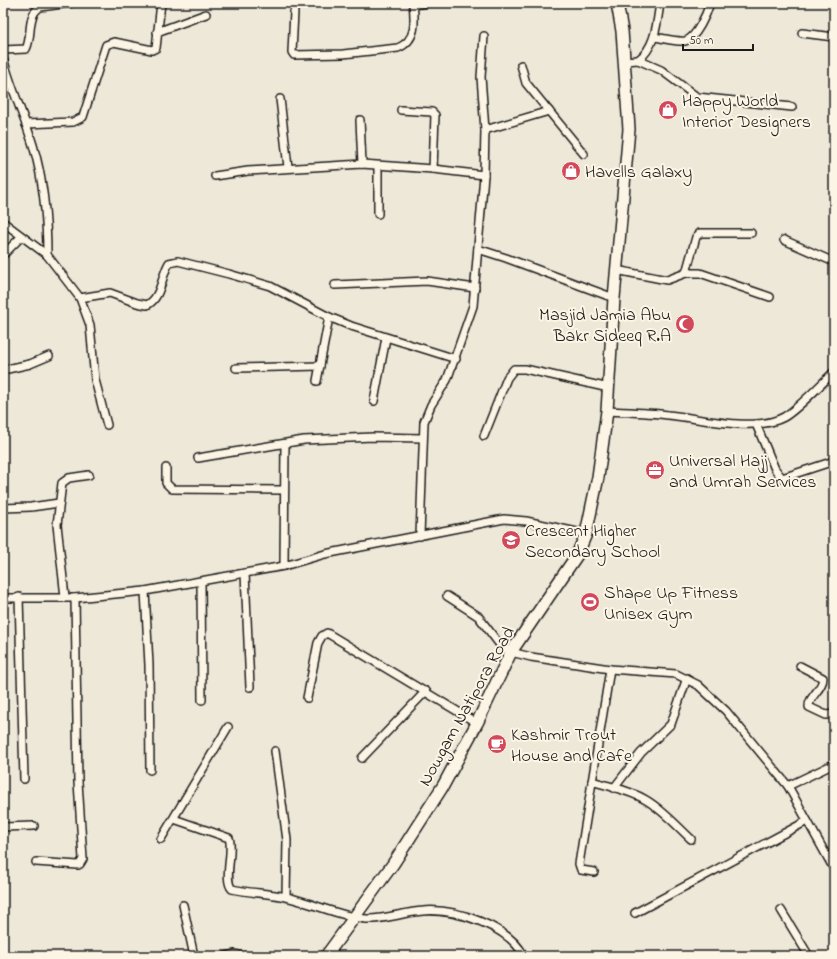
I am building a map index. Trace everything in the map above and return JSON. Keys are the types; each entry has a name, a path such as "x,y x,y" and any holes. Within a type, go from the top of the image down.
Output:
{"main road":[{"name":"Nowgam Natipora Road","path":"326,956 393,864 439,792 477,723 511,652 577,554 586,534 598,477 607,411 616,270 629,129 624,60 617,3"}],"street":[{"path":"3,50 26,49 32,16 36,10 71,3"},
{"path":"26,124 73,122 83,117 106,45 114,42 152,50 158,45 157,32 161,3"},
{"path":"294,12 293,54 295,57 398,48 405,45 414,34 413,4 426,3"},
{"path":"638,60 647,50 654,37 660,3"},
{"path":"654,37 684,41 691,39 705,16 710,3"},
{"path":"157,32 206,14"},
{"path":"802,33 834,37"},
{"path":"420,536 423,490 422,438 427,413 447,380 473,306 484,176 485,130 481,85 484,36"},
{"path":"3,58 14,96 26,124 39,169 47,214 47,254"},
{"path":"624,60 638,60 661,70 697,97 792,108"},
{"path":"522,65 526,83 577,142 584,154"},
{"path":"280,99 288,167"},
{"path":"401,110 432,112 435,114 433,169"},
{"path":"485,130 549,111"},
{"path":"360,120 362,164"},
{"path":"216,176 288,167 362,164 433,169 484,176"},
{"path":"378,166 378,214"},
{"path":"3,222 21,237 47,254 80,298 90,325 95,380 107,425"},
{"path":"686,273 696,237 700,233 751,233"},
{"path":"3,255 21,237"},
{"path":"784,240 834,262"},
{"path":"478,249 614,298"},
{"path":"80,298 110,293 147,305 153,300 160,289 169,263 178,262 229,274 270,286 328,317 386,338 456,358"},
{"path":"616,270 667,280 686,273 700,273 770,297"},
{"path":"334,285 427,281 475,288"},
{"path":"317,381 328,317"},
{"path":"374,401 386,338"},
{"path":"3,370 30,364 50,356"},
{"path":"236,368 320,366"},
{"path":"484,436 507,378 514,370 525,369 609,388"},
{"path":"607,411 667,414 708,420 756,424 767,423 786,416 834,372"},
{"path":"756,424 775,469 782,478 834,461"},
{"path":"198,458 327,439 422,438"},
{"path":"284,566 285,444"},
{"path":"166,468 166,483 172,489 284,490"},
{"path":"65,597 57,525 59,503 64,481 69,478 89,475"},
{"path":"3,508 31,507 59,503"},
{"path":"3,598 75,598 145,591 284,566 325,554 504,519 526,521 586,534"},
{"path":"244,573 250,687"},
{"path":"200,582 202,700"},
{"path":"145,591 149,665 150,770"},
{"path":"448,596 478,616 500,645 511,652 531,657 610,669 665,672 687,678 698,685 726,711 788,786 834,869"},
{"path":"19,597 24,779"},
{"path":"36,862 78,865 83,859 78,782 75,598"},
{"path":"307,698 318,643 322,636 327,633 426,691 477,723"},
{"path":"800,666 823,678 822,685 809,703 809,707 826,715 834,714"},
{"path":"594,872 584,871 579,867 610,669"},
{"path":"614,788 641,753 671,724 687,678"},
{"path":"362,758 426,691"},
{"path":"160,839 174,819 228,727"},
{"path":"275,751 287,840 286,897"},
{"path":"788,786 834,764"},
{"path":"592,781 646,800 692,839"},
{"path":"174,819 229,838 228,882 232,889 286,897 354,917 367,919 434,910 464,915 498,931 519,948 524,956"},
{"path":"635,913 807,821"},
{"path":"3,827 34,826"},
{"path":"182,905 194,956"},
{"path":"781,910 809,956"},
{"path":"226,956 234,954 243,956"}],"place":[{"name":"Happy World Interior Designers","path":"668,110"},
{"name":"Havells Galaxy","path":"571,171"},
{"name":"Masjid Jamia Abu Bakr Sideeq R.A","path":"685,324"},
{"name":"Universal Hajj and Umrah Services","path":"655,470"},
{"name":"Crescent Higher Secondary School","path":"511,540"},
{"name":"Shape Up Fitness Unisex Gym","path":"590,602"},
{"name":"Kashmir Trout House and Cafe","path":"497,744"}]}
